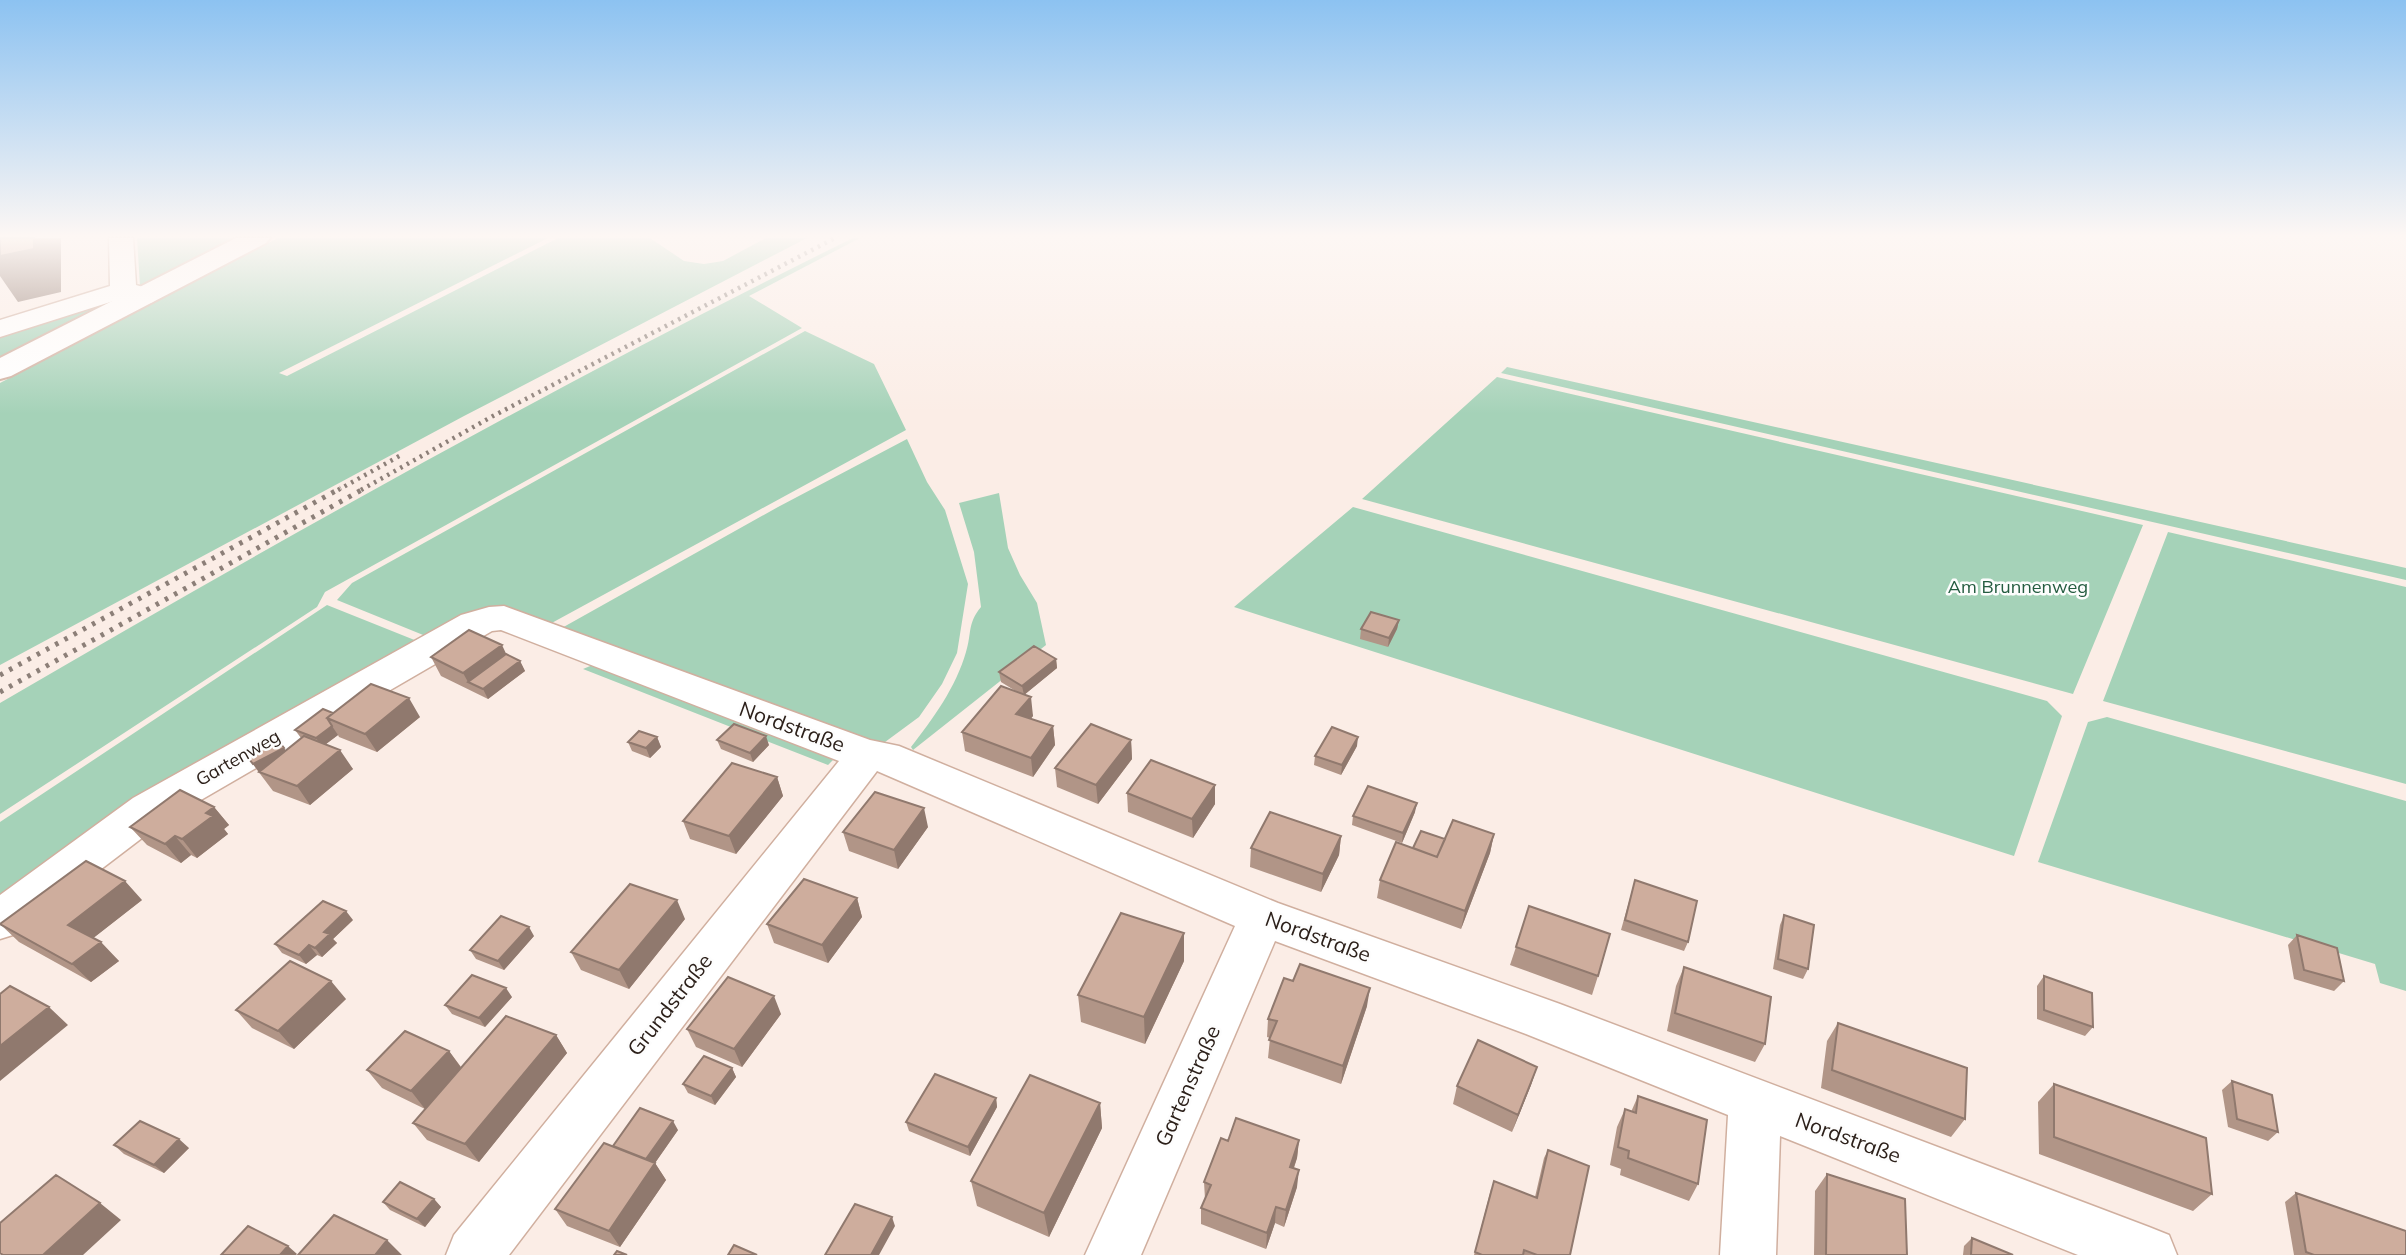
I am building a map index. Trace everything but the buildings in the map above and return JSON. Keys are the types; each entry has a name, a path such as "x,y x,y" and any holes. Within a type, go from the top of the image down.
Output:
{"street":[{"path":"0,329 120,297"},
{"path":"0,370 127,297"},
{"name":"Nordstraße","path":"489,619 504,618 867,755 885,757 1262,917 1543,1019 2149,1255"},
{"name":"Gartenweg","path":"0,920 148,810 464,630 489,619"},
{"name":"Grundstraße","path":"474,1255 867,755"},
{"name":"Gartenstraße","path":"1113,1255 1262,917"},
{"path":"1748,1255 1755,1103"}],"green space":[{"path":"166,297 431,297 279,373 287,376 443,297 694,297 464,416 0,665 0,383"},
{"path":"736,297 750,297 802,328 325,592 317,607 0,814 0,703 422,463"},
{"path":"104,303 105,307 0,363 0,331"},
{"path":"805,331 874,364 906,430 548,625 504,609 433,639 337,600 352,583"},
{"path":"1507,367 2406,568 2406,580 1501,373"},
{"name":"Am Brunnenweg","path":"1497,377 2143,525 2073,694 1362,499"},
{"path":"907,439 927,482 945,510 968,584 957,653 942,684 919,717 881,745 560,629 778,507"},
{"path":"999,493 1008,548 1037,603 1046,645 913,750 911,747 956,678 966,652 972,624 981,607 974,552 959,503"},
{"path":"1353,507 2047,701 2062,716 2014,856 1234,607"},
{"name":"Am Brunnenweg","path":"2168,532 2406,587 2406,784 2103,701"},
{"path":"327,605 422,643 0,911 0,822"},
{"path":"595,664 833,760 828,765 583,669"},
{"path":"2107,717 2406,801 2406,991 2380,983 2375,964 2038,862 2088,722"}],"railway":[{"path":"361,490 493,416 722,297"},
{"path":"338,490 403,454"},
{"path":"0,675 341,488"},
{"path":"0,692 365,488"}]}
